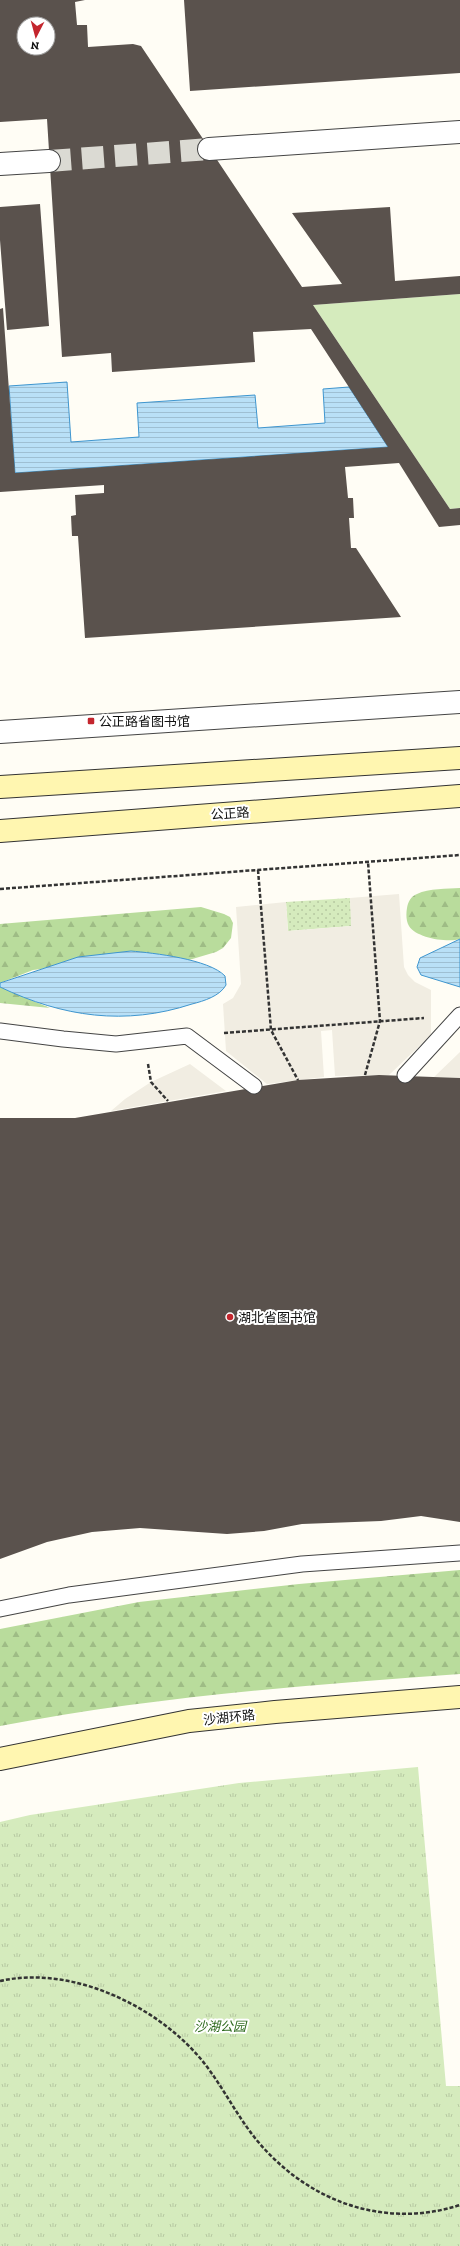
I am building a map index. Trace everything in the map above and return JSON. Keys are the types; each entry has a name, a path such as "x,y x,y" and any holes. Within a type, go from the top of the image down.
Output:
{"main road":[{"path":"0,787 460,758"},
{"name":"公正路","path":"0,830 460,796"},
{"name":"沙湖环路","path":"0,1759 189,1721 275,1712 460,1697"}],"street":[{"path":"210,150 460,132"},
{"path":"0,164 49,161"},
{"path":"0,732 460,702"}],"lane":[{"path":"405,1076 459,1015"},
{"path":"0,1031 95,1043 145,1041 187,1036 254,1086"},
{"path":"0,1609 69,1595 287,1566 460,1553"}],"path":[{"path":"0,889 460,855"},
{"path":"365,1075 380,1021 368,862"},
{"path":"258,870 271,1030 298,1080"},
{"path":"187,1036 459,1015"},
{"path":"145,1041 151,1082 168,1101"},
{"path":"0,1981 59,1980 86,1986 116,1997 152,2016 177,2033 199,2056 212,2071 251,2132 268,2152 309,2187 330,2197 382,2214 425,2214 460,2205"}],"green space":[{"path":"460,294 460,508 450,509 313,305"},
{"path":"460,888 460,939 440,940 418,934 409,926 406,915 407,906 413,896 422,892 438,889"},
{"path":"350,898 352,926 288,931 286,902"},
{"path":"201,907 230,917 233,923 231,938 223,948 216,952 189,960 158,954 33,970 0,983 0,924"},
{"path":"0,987 50,1008 0,1003"},
{"path":"460,1570 460,1674 229,1693 114,1707 0,1726 0,1629 139,1602 299,1584"},
{"name":"沙湖公园","path":"418,1767 446,2086 460,2086 460,2246 0,2246 0,1822 30,1815 239,1783"}],"shaded area":[{"path":"399,894 404,967 408,975 415,982 431,990 431,1035 389,1075 335,1076 332,1030 321,1031 324,1077 267,1084 226,1051 223,1004 233,998 241,984 236,907 286,902 288,931 351,926 350,898"},
{"path":"460,1052 460,1078 434,1077"},
{"path":"190,1064 226,1091 111,1111 125,1099 151,1082"}],"water":[{"path":"67,382 71,442 139,437 137,403 255,395 258,428 325,423 323,389 349,387 388,447 15,473 9,386"},
{"path":"460,939 460,987 421,975 417,967 420,958"},
{"path":"131,951 153,953 207,965 225,976 226,985 216,995 197,1003 167,1011 143,1015 118,1016 94,1015 71,1011 47,1005 0,987 0,983 78,957"}],"building":[{"path":"0,0 85,0 75,2 77,25 87,25 88,47 133,44 141,46 302,287 342,284 292,213 390,207 395,281 460,276 460,294 313,305 450,509 460,508 460,525 439,527 399,463 345,467 348,498 353,498 354,518 349,518 351,548 356,548 401,617 85,638 78,536 72,536 71,516 76,515 75,495 104,493 104,485 0,492 0,309 3,308 15,473 388,447 311,329 253,332 255,362 112,372 111,353 62,357 47,119 0,122"},
{"path":"184,0 460,0 460,73 190,91"},
{"path":"40,204 49,326 7,330 0,240 0,207"},
{"name":"湖北省图书馆","path":"379,1075 460,1078 460,1522 421,1516 381,1521 302,1524 264,1531 227,1534 140,1528 92,1532 47,1542 0,1559 0,1118 75,1118 298,1080"}],"tunnel":[{"path":"49,161 209,149"}],"place":[{"name":"公正路省图书馆","path":"91,721"},
{"name":"湖北省图书馆","path":"230,1317"}]}
